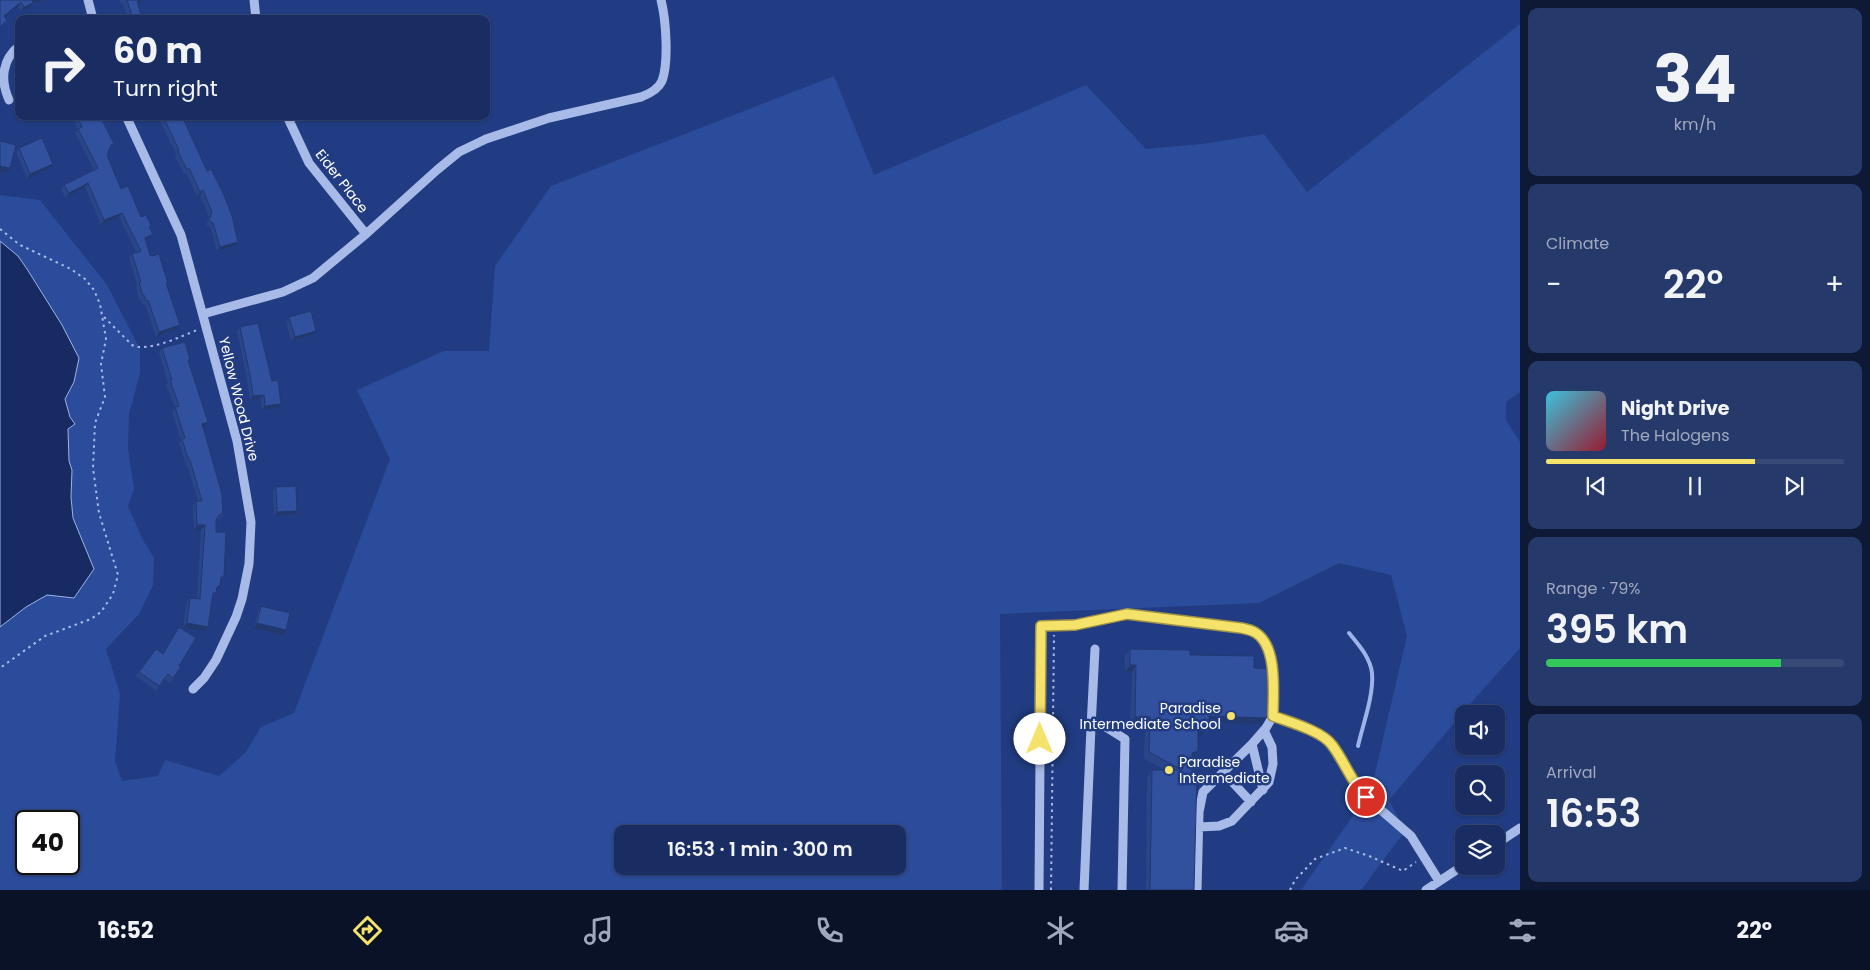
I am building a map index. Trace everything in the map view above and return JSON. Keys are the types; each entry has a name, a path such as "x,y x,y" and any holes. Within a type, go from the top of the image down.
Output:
{"street":[{"path":"88,0 92,15"},
{"path":"254,0 256,15"},
{"path":"203,314 283,292 303,284 322,272 407,198 436,170 459,152 486,139 549,118 641,97 653,92 662,82 665,64 666,42 661,0"},
{"path":"9,100 3,86 3,71 8,57 15,50"},
{"name":"Yellow Wood Drive","path":"128,120 179,227 243,470 251,522 251,544 246,583 236,617 216,660 194,689"},
{"name":"Eider Place","path":"289,120 313,170 366,234"},
{"path":"1039,890 1041,626 1075,625 1127,614 1241,628 1256,633 1264,640 1272,660 1273,716 1252,744 1203,792 1199,827 1197,890"},
{"path":"1084,890 1095,649"},
{"path":"1273,716 1314,732 1331,743 1355,785 1366,797 1412,836 1439,881"},
{"path":"1091,727 1104,726 1125,739 1122,890"},
{"path":"1199,827 1220,826 1232,821 1269,782 1273,764 1272,747 1264,730"},
{"path":"1252,744 1263,790"},
{"path":"1223,772 1251,802"},
{"path":"1505,838 1520,828"},
{"path":"1426,890 1455,871"}],"path":[{"path":"0,229 20,244 85,279 94,290 103,316 106,339 101,364 105,397 95,422 93,468 99,513 118,575 113,594 101,612 91,619 45,636 0,668"},
{"path":"103,316 132,345 138,348 180,338 206,327"},
{"path":"1051,890 1054,626"},
{"path":"1290,890 1295,880 1315,859 1345,848 1403,871 1424,856"}],"shaded area":[{"path":"1520,24 1520,392 1506,402 1506,420 1520,442 1520,648 1469,705 1455,705 1455,722 1389,800 1405,831 1361,890 1301,890 1371,790 1407,636 1391,575 1339,563 1259,603 1000,614 1002,890 0,890 0,627 26,607 47,595 74,598 94,569 73,518 71,497 72,470 69,461 68,429 72,425 73,420 70,417 65,399 74,382 55,324 38,287 28,270 0,241 0,195 40,200 107,285 140,349 140,373 129,414 128,448 134,489 128,506 143,540 154,558 153,585 139,614 106,649 120,694 115,761 122,781 158,776 165,760 219,776 246,752 261,727 294,713 390,459 357,390 444,351 489,351 495,266 551,186 834,76 874,175 1086,85 1146,149 1202,144 1264,134 1307,192"},
{"path":"0,241 18,256 27,269 62,325 79,358 74,382 65,399 70,417 75,424 68,429 69,461 72,470 71,497 73,518 94,569 74,598 47,595 26,607 0,627"}],"building":[{"path":"0,0 32,0 33,3 24,7 21,2 4,16 7,20 0,27"},
{"path":"127,0 140,0 137,1 141,15 132,15"},
{"path":"79,120 102,120 114,144 111,145 107,155 121,189 128,186 141,217 146,215 151,225 149,227 153,234 145,238 150,255 159,254 168,283 166,283 180,325 159,332 148,300 146,301 143,296 139,282 141,282 132,254 141,251 122,213 104,220 88,183 69,193 64,185 98,168 78,129 82,127"},
{"path":"165,120 184,120 207,171 211,169 224,195 232,216 238,242 220,247 213,223 209,220 212,212 203,190 200,192 189,168 187,170"},
{"path":"42,138 53,164 30,174 19,148"},
{"path":"0,141 16,145 10,168 0,166"},
{"path":"311,311 316,331 295,337 289,317"},
{"path":"258,323 272,381 278,380 281,404 265,406 264,395 253,396 240,327"},
{"path":"185,342 190,359 188,360 208,422 202,424 222,494 223,513 216,520 216,532 226,532 224,577 221,577 220,586 217,587 216,593 213,593 208,627 187,623 190,598 200,599 205,525 197,525 196,501 202,501 182,439 185,438 175,407 179,406 162,348"},
{"path":"296,486 297,511 277,512 276,487"},
{"path":"261,606 290,613 286,630 257,623"},
{"path":"179,627 196,638 173,678 168,674 159,686 139,672 156,649 163,654"},
{"name":"Paradise Intermediate","path":"1130,649 1190,650 1190,655 1254,656 1254,668 1268,669 1268,714 1266,718 1209,716 1209,721 1204,721 1204,731 1198,731 1198,751 1192,753 1192,772 1197,772 1194,890 1150,890 1152,770 1182,770 1149,752 1150,717 1135,717 1136,665 1130,665"}],"waterway":[{"path":"1349,633 1366,656 1372,673 1370,700 1358,746"}],"place":[{"name":"Paradise Intermediate School","path":"1231,716"},
{"name":"Paradise Intermediate","path":"1169,770"}],"route":[{"path":"1040,739 1041,626 1075,625 1127,614 1241,628 1256,633 1264,640 1272,660 1273,716 1314,732 1331,743 1355,785 1366,797"}]}
